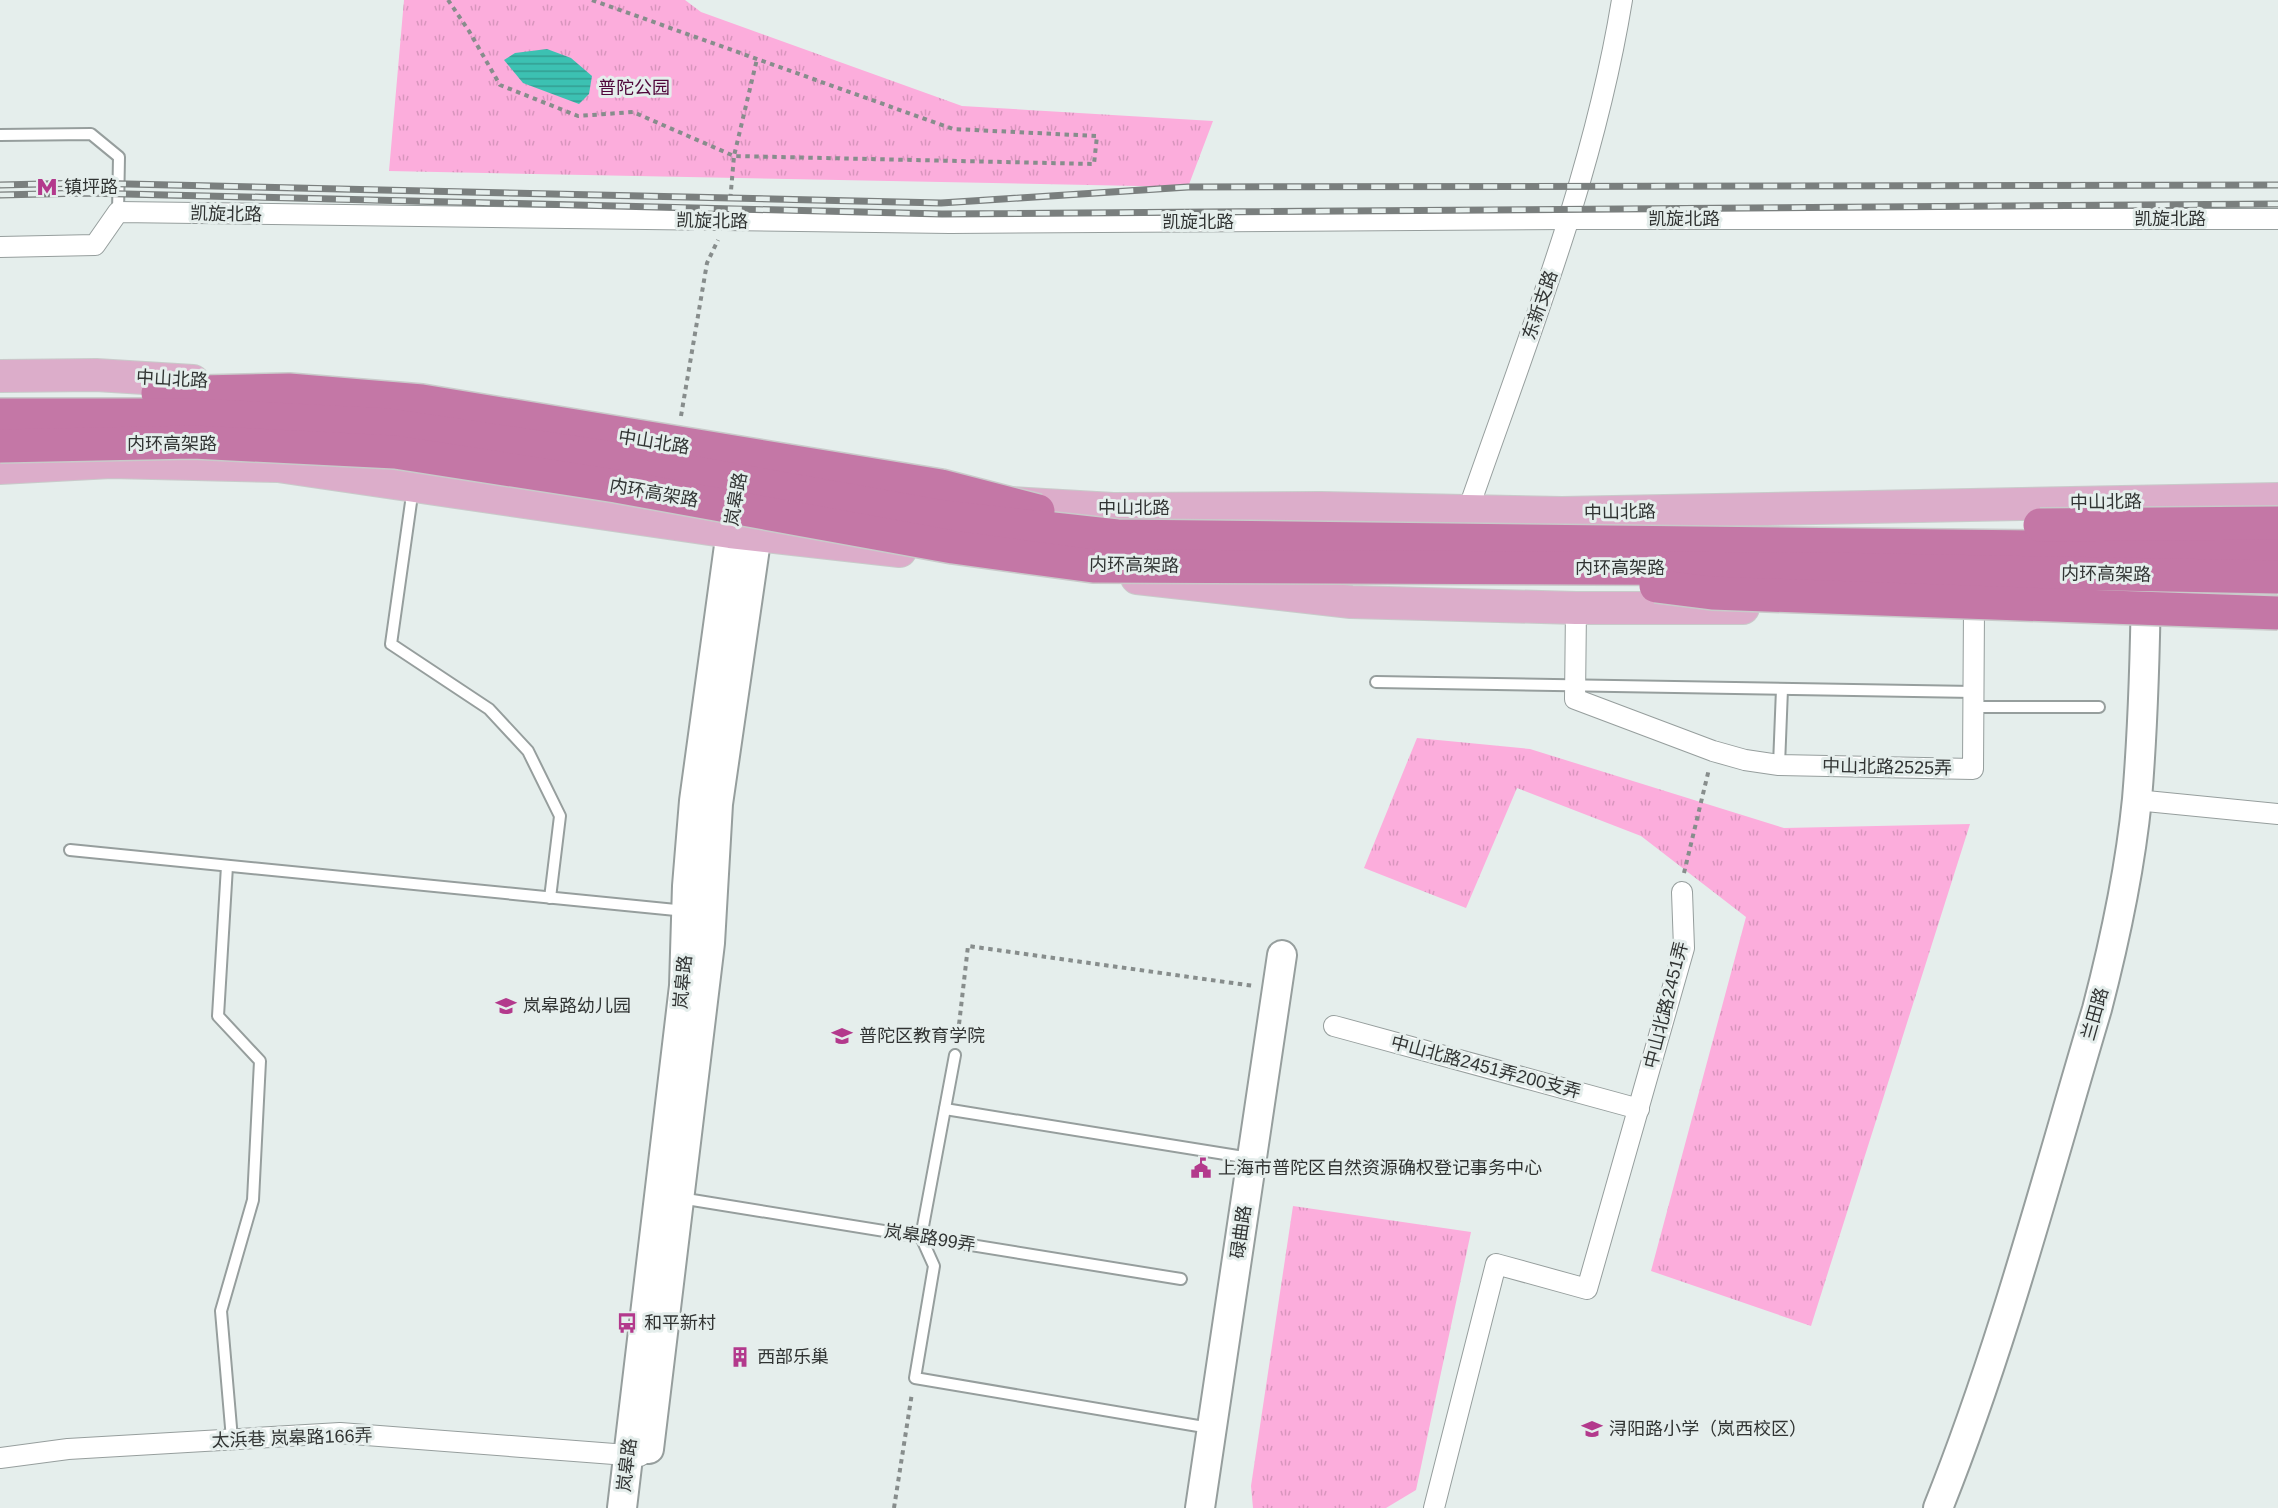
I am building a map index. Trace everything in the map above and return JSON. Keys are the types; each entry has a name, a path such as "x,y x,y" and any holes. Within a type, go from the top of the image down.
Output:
{"highway":[{"path":"0,396 289,390 422,401 941,486 1044,513 1117,536"},
{"name":"内环高架路","path":"0,415 197,415 389,425 606,457 944,517 1117,536 2278,550"},
{"name":"内环高架路","path":"0,446 193,442 394,453 616,486 953,547 1093,566 1830,569 2278,577"},
{"path":"1796,543 1988,525 2278,523"},
{"path":"1505,568 1712,593 2278,613"}],"main road":[{"name":"中山北路","path":"0,376 96,375 235,383 539,424 756,459 960,498 1040,506 1113,509 1322,508 1574,513 2278,499"},
{"name":"岚皋路","path":"642,1508 638,1456 684,987 694,801 756,459"},
{"path":"0,468 111,462 278,466 744,534 1351,602 1576,608 2278,608"},
{"name":"兰田路","path":"1938,1508 1963,1445 1986,1376 2097,1009 2111,955 2136,800 2146,608 2148,501"},
{"name":"岚皋路","path":"622,1508 638,1456 680,1198 710,943 718,804 744,534"},
{"name":"碌曲路","path":"1200,1508 1282,955"}],"street":[{"name":"东新支路","path":"1435,605 1570,219 1599,115 1622,0"},
{"name":"凯旋北路","path":"118,212 950,223 1570,219 2278,219"},
{"path":"0,247 95,245 118,212"},
{"path":"1576,608 1575,699 1713,751"},
{"name":"中山北路2525弄","path":"1713,751 1744,760 1779,765 1973,769 1974,608"},
{"path":"2136,800 2278,814"},
{"name":"中山北路2451弄","path":"1434,1508 1496,1264 1587,1289 1684,948 1682,892"},
{"name":"中山北路2451弄200支弄","path":"1334,1026 1638,1109"},
{"name":"太浜巷 岚皋路166弄","path":"0,1458 68,1449 315,1433 366,1434 638,1456"}],"lane":[{"path":"0,135 91,134 118,157 118,212"},
{"path":"413,484 391,644 489,709 528,751 560,816 550,898"},
{"path":"1376,682 1782,689 2099,706"},
{"path":"1779,765 1782,689"},
{"path":"70,849 687,911"},
{"path":"227,866 218,1016 260,1060 253,1200 221,1311 232,1439"},
{"path":"955,1055 921,1237 934,1266 915,1378 1212,1428"},
{"path":"945,1109 1252,1158"},
{"name":"岚皋路99弄","path":"680,1198 1181,1279"}],"path":[{"path":"448,0 500,85 578,116 633,112 734,156 1094,164 1097,135 953,129 592,0"},
{"path":"676,446 707,263 728,221 734,156 757,59"},
{"path":"1682,892 1684,873 1713,751"},
{"path":"955,1055 968,946 1277,988"},
{"path":"894,1508 915,1378"}],"green space":[{"name":"普陀公园","path":"404,0 685,0 701,12 962,106 1213,121 1188,187 389,171"},
{"path":"1417,738 1530,749 1784,828 1970,824 1811,1326 1651,1271 1746,917 1641,836 1517,788 1466,908 1364,868"},
{"path":"1293,1206 1471,1232 1416,1490 1386,1508 1253,1508 1251,1486"}],"shaded area":[{"path":"547,49 571,58 592,76 589,94 579,104 523,83 504,60 515,53"}],"railway":[{"path":"0,185 85,183 941,203 1188,187 2278,185"},
{"path":"0,195 86,193 942,214 2278,204"}],"place":[{"name":"镇坪路","path":"47,187"},
{"name":"岚皋路幼儿园","path":"506,1006"},
{"name":"普陀区教育学院","path":"842,1036"},
{"name":"上海市普陀区自然资源确权登记事务中心","path":"1201,1168"},
{"name":"和平新村","path":"627,1323"},
{"name":"西部乐巢","path":"740,1357"},
{"name":"浔阳路小学（岚西校区）","path":"1592,1429"}]}
